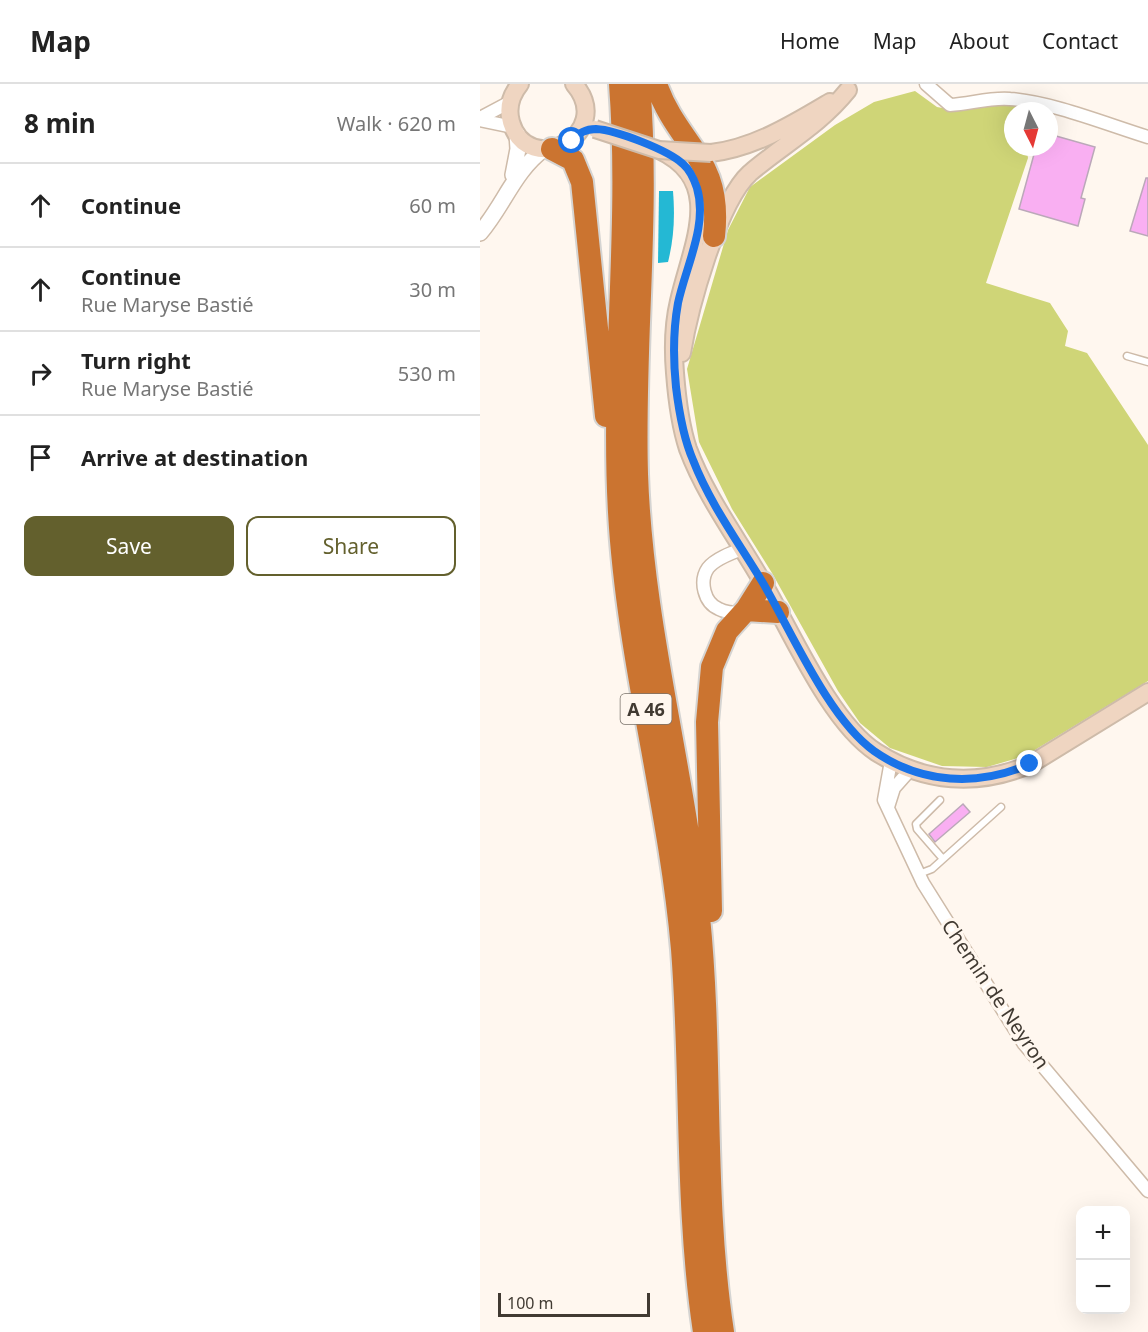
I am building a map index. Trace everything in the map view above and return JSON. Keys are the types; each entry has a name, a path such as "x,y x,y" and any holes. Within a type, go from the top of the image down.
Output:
{"highway":[{"name":"A 46","path":"620,84 624,178 617,409 619,513 632,628 663,806 682,948 692,1215 704,1332"},
{"name":"A 46","path":"639,84 643,180 636,433 639,512 657,661 695,884 703,963 709,1181 723,1332"},
{"path":"656,84 669,112 708,172 716,207 714,236"},
{"path":"548,149 573,160 582,182 600,378 619,513"},
{"path":"706,1055 714,1041 708,703 717,649 727,631 744,612 763,583"},
{"path":"744,612 778,612"}],"main road":[{"path":"574,84 583,97 586,109 584,121 587,131"},
{"path":"676,387 687,329 714,236 736,191 749,174 811,129 832,110 851,87"},
{"path":"512,92 515,131 529,144 548,149 572,141 587,131 659,150 711,153 740,147 768,136 851,87"},
{"path":"659,150 684,165 696,187 700,218 678,303 673,344 676,387 683,430 693,462 826,693 854,733 891,761 928,776 963,780 996,776 1014,771 1051,753 1148,692"}],"street":[{"path":"926,84 950,105 972,105 1007,98 1029,101 1148,137"},
{"path":"480,119 512,92"},
{"path":"480,119 515,131 516,168 510,187"},
{"path":"480,233 501,205 527,162 548,149"},
{"path":"742,549 709,567 704,578 704,589 708,600 718,609 744,612"},
{"name":"Chemin de Neyron","path":"891,761 884,800 887,811 921,879 1024,1044 1148,1191"},
{"path":"887,811 894,788 910,770"}],"lane":[{"path":"1127,356 1148,362"},
{"path":"940,800 916,824 916,829 943,859"},
{"path":"921,879 1001,807"}],"green space":[{"path":"915,91 937,107 958,111 1016,99 1016,102 1004,102 1004,156 1028,156 1028,158 986,283 1050,303 1068,331 1065,346 1087,353 1148,445 1148,681 1025,756 987,767 942,766 890,748 860,723 838,691 772,573 732,509 699,442 687,369 728,230 750,187 835,125 874,102"}],"water":[{"path":"659,191 673,191 674,219 668,262 658,263"}],"building":[{"path":"1058,137 1095,147 1081,198 1085,199 1078,226 1019,209 1034,156 1058,156"},
{"path":"1146,178 1148,178 1148,236 1130,231"},
{"path":"963,804 970,812 935,842 929,834"}],"route":[{"path":"572,141 579,133 588,130 606,131 675,158 692,175 700,201 700,218 678,303 673,344 676,387 683,430 699,475 842,717 854,733 874,751 910,770 928,776 963,780 979,779 1014,771 1030,764"}]}
